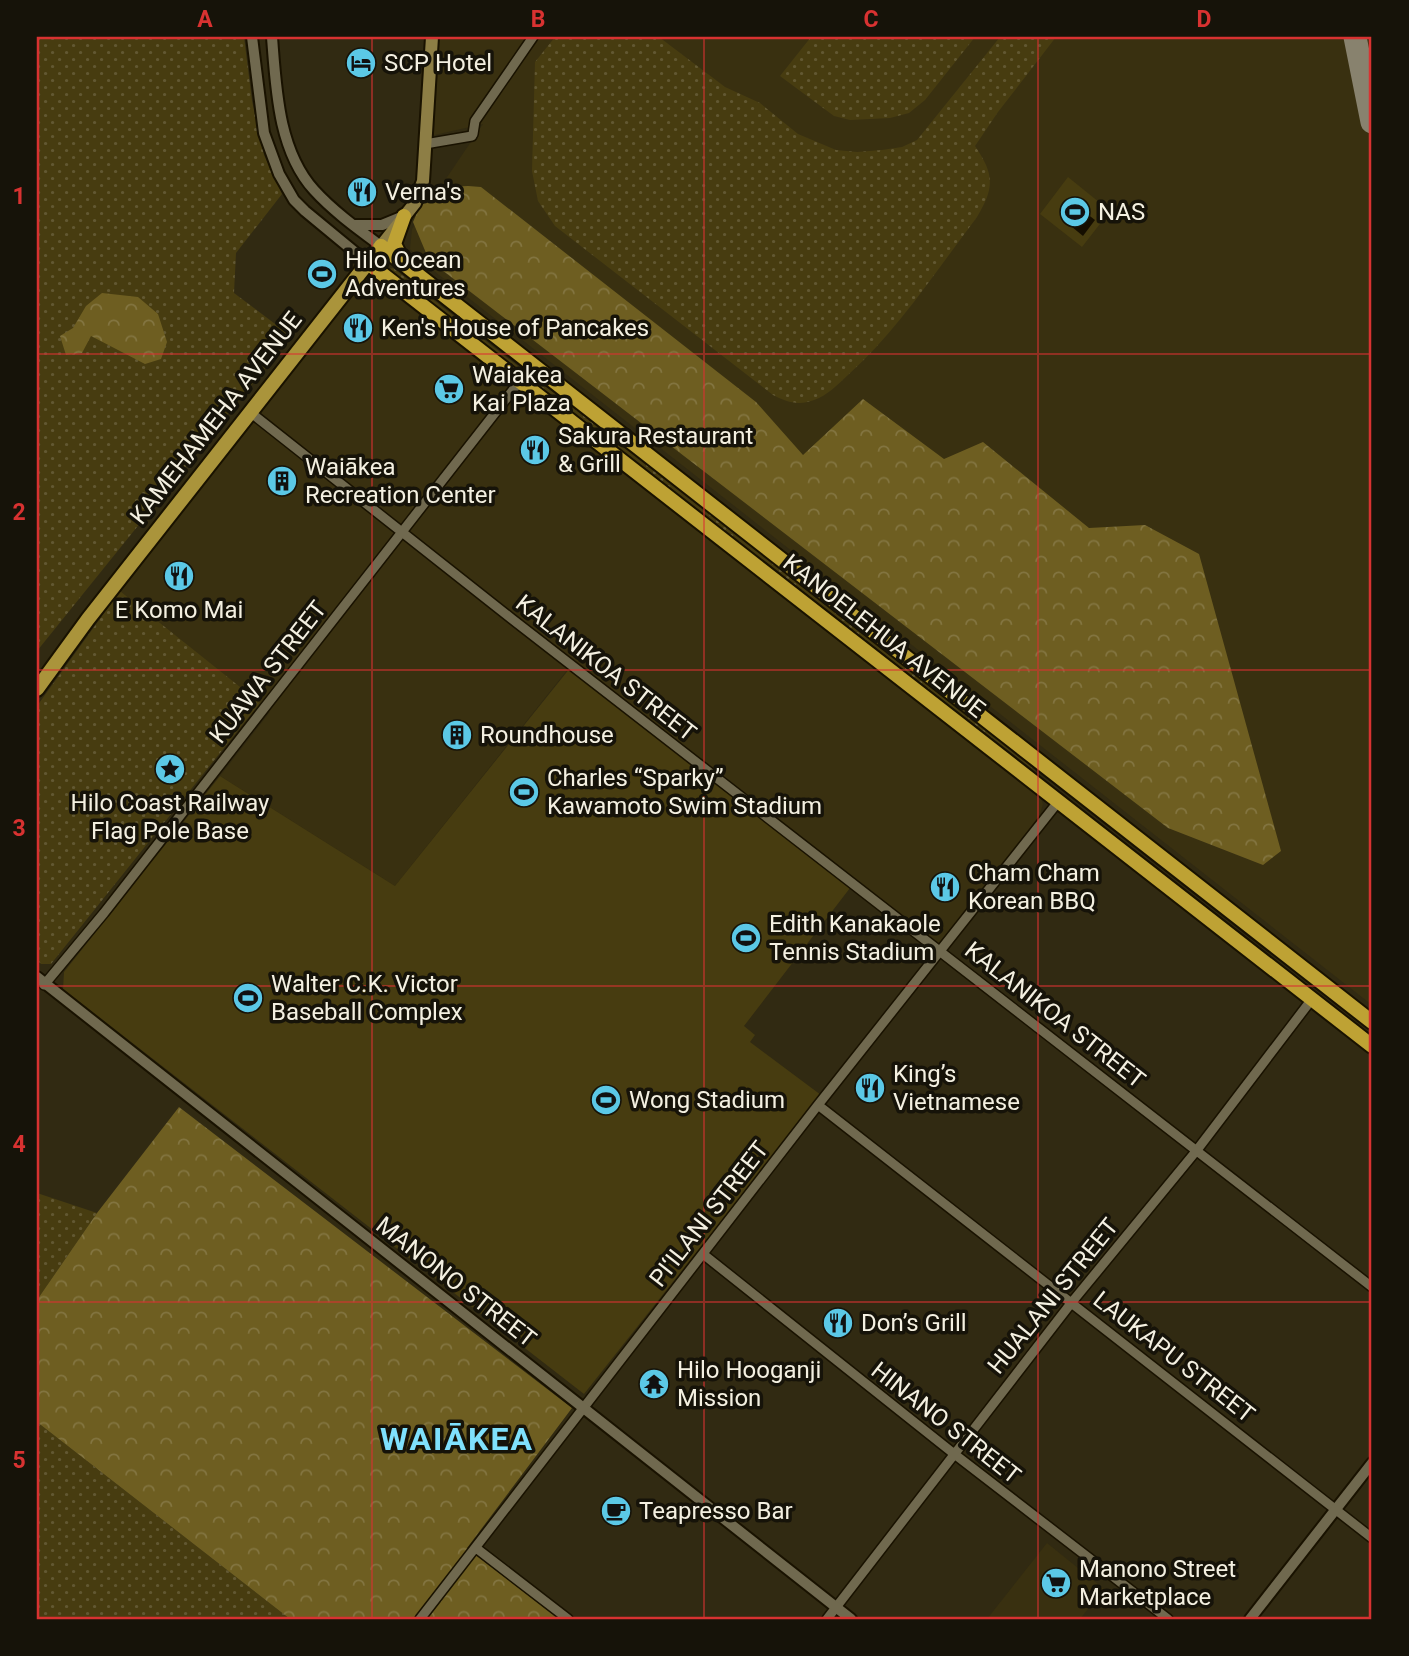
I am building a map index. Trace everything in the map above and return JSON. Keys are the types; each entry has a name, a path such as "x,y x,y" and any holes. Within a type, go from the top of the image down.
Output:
{"highway":[{"path":"404,216 394,244 405,264"},
{"name":"KANOELEHUA AVENUE","path":"381,246 1372,1022"},
{"name":"KANOELEHUA AVENUE","path":"368,262 1372,1046"},
{"path":"1034,755 1054,788 1058,802 1071,800 1094,803"}],"main road":[{"path":"381,246 415,203 423,181 432,37"},
{"name":"KAMEHAMEHA AVENUE","path":"37,689 88,619 381,246"},
{"name":"KAMEHAMEHA AVENUE","path":"37,677 88,619"}],"street":[{"path":"251,37 264,133 279,174 294,201 324,229 368,262"},
{"path":"272,37 281,116 292,154 312,188 381,246"},
{"path":"425,148 472,135 475,121 533,38"},
{"path":"355,225 382,225 404,216"},
{"name":"KUAWA STREET","path":"41,981 104,913 520,381"},
{"name":"KALANIKOA STREET","path":"250,412 512,620 1372,1287"},
{"name":"PI‘ILANI STREET","path":"420,1619 818,1105 1058,802"},
{"name":"MANONO STREET","path":"41,981 851,1619"},
{"name":"HUALANI STREET","path":"827,1619 953,1453 1197,1150 1312,999"},
{"name":"LAUKAPU STREET","path":"818,1105 1372,1538"},
{"name":"HINANO STREET","path":"703,1254 953,1453 1168,1619"},
{"path":"1250,1619 1372,1462"},
{"path":"476,1548 568,1619"}],"shaded area":[{"path":"37,37 244,37 252,101 264,155 282,194 236,253 234,293 291,336 37,651"},
{"path":"437,37 1372,37 1372,1005 420,260 410,249 412,229 483,124 430,136"},
{"path":"555,37 659,37 725,87 760,103 798,134 836,150 857,152 902,147 917,140 1000,37 1056,37 975,146 986,165 990,181 987,197 977,217 916,299 866,358 828,393 808,402 798,403 773,395 555,226 538,201 532,171 535,62"},
{"path":"811,37 975,37 925,100 909,113 890,118 850,120 834,116 780,76"},
{"name":"NAS","path":"1068,177 1110,211 1082,247 1040,214"},
{"path":"393,268 533,378 588,416 881,648 976,719 1019,754 1036,772 434,306 389,269"},
{"path":"369,282 381,285 1040,797 1043,804 1039,817 941,945 572,664 395,886 220,776 270,712 120,591 357,287"},
{"path":"120,591 260,703 51,964 41,964 37,960 37,706"},
{"path":"570,668 850,888 744,1026 755,1035 750,1042 821,1095 584,1394 63,989 64,972 220,776 395,886"},
{"path":"37,1193 97,1213 37,1300"},
{"path":"37,1422 290,1619 37,1619"},
{"name":"Manono Street Marketplace","path":"1047,1543 1104,1589 1080,1619 987,1619"}],"green space":[{"path":"449,187 481,187 756,402 803,455 863,399 944,459 983,442 1089,528 1145,525 1199,554 1281,851 1263,865 1168,828 429,260 413,222 420,206"},
{"path":"102,293 138,297 158,314 167,342 161,359 145,364 91,336 82,353 66,355 60,336 73,328 86,306"},
{"path":"179,1107 572,1408 467,1548 559,1619 290,1619 37,1422 37,1300 97,1213"}],"water":[{"path":"1073,203 1095,220 1083,236 1061,218"}],"taxiway":[{"path":"1355,37 1372,122"}],"place":[{"name":"SCP Hotel","path":"361,63"},
{"name":"Verna's","path":"362,192"},
{"name":"NAS","path":"1075,212"},
{"name":"Hilo Ocean Adventures","path":"322,274"},
{"name":"Ken's House of Pancakes","path":"358,328"},
{"name":"Waiakea Kai Plaza","path":"449,389"},
{"name":"Sakura Restaurant & Grill","path":"535,450"},
{"name":"Waiākea Recreation Center","path":"282,481"},
{"name":"E Komo Mai","path":"179,576"},
{"name":"Roundhouse","path":"457,735"},
{"name":"Hilo Coast Railway Flag Pole Base","path":"170,769"},
{"name":"Charles “Sparky” Kawamoto Swim Stadium","path":"524,792"},
{"name":"Cham Cham Korean BBQ","path":"945,887"},
{"name":"Edith Kanakaole Tennis Stadium","path":"746,938"},
{"name":"Walter C.K. Victor Baseball Complex","path":"248,998"},
{"name":"King’s Vietnamese","path":"870,1088"},
{"name":"Wong Stadium","path":"606,1100"},
{"name":"Don’s Grill","path":"838,1323"},
{"name":"Hilo Hooganji Mission","path":"654,1384"},
{"name":"Teapresso Bar","path":"616,1511"},
{"name":"Manono Street Marketplace","path":"1056,1583"}],"district":[{"name":"WAIĀKEA","path":"457,1439"}]}
